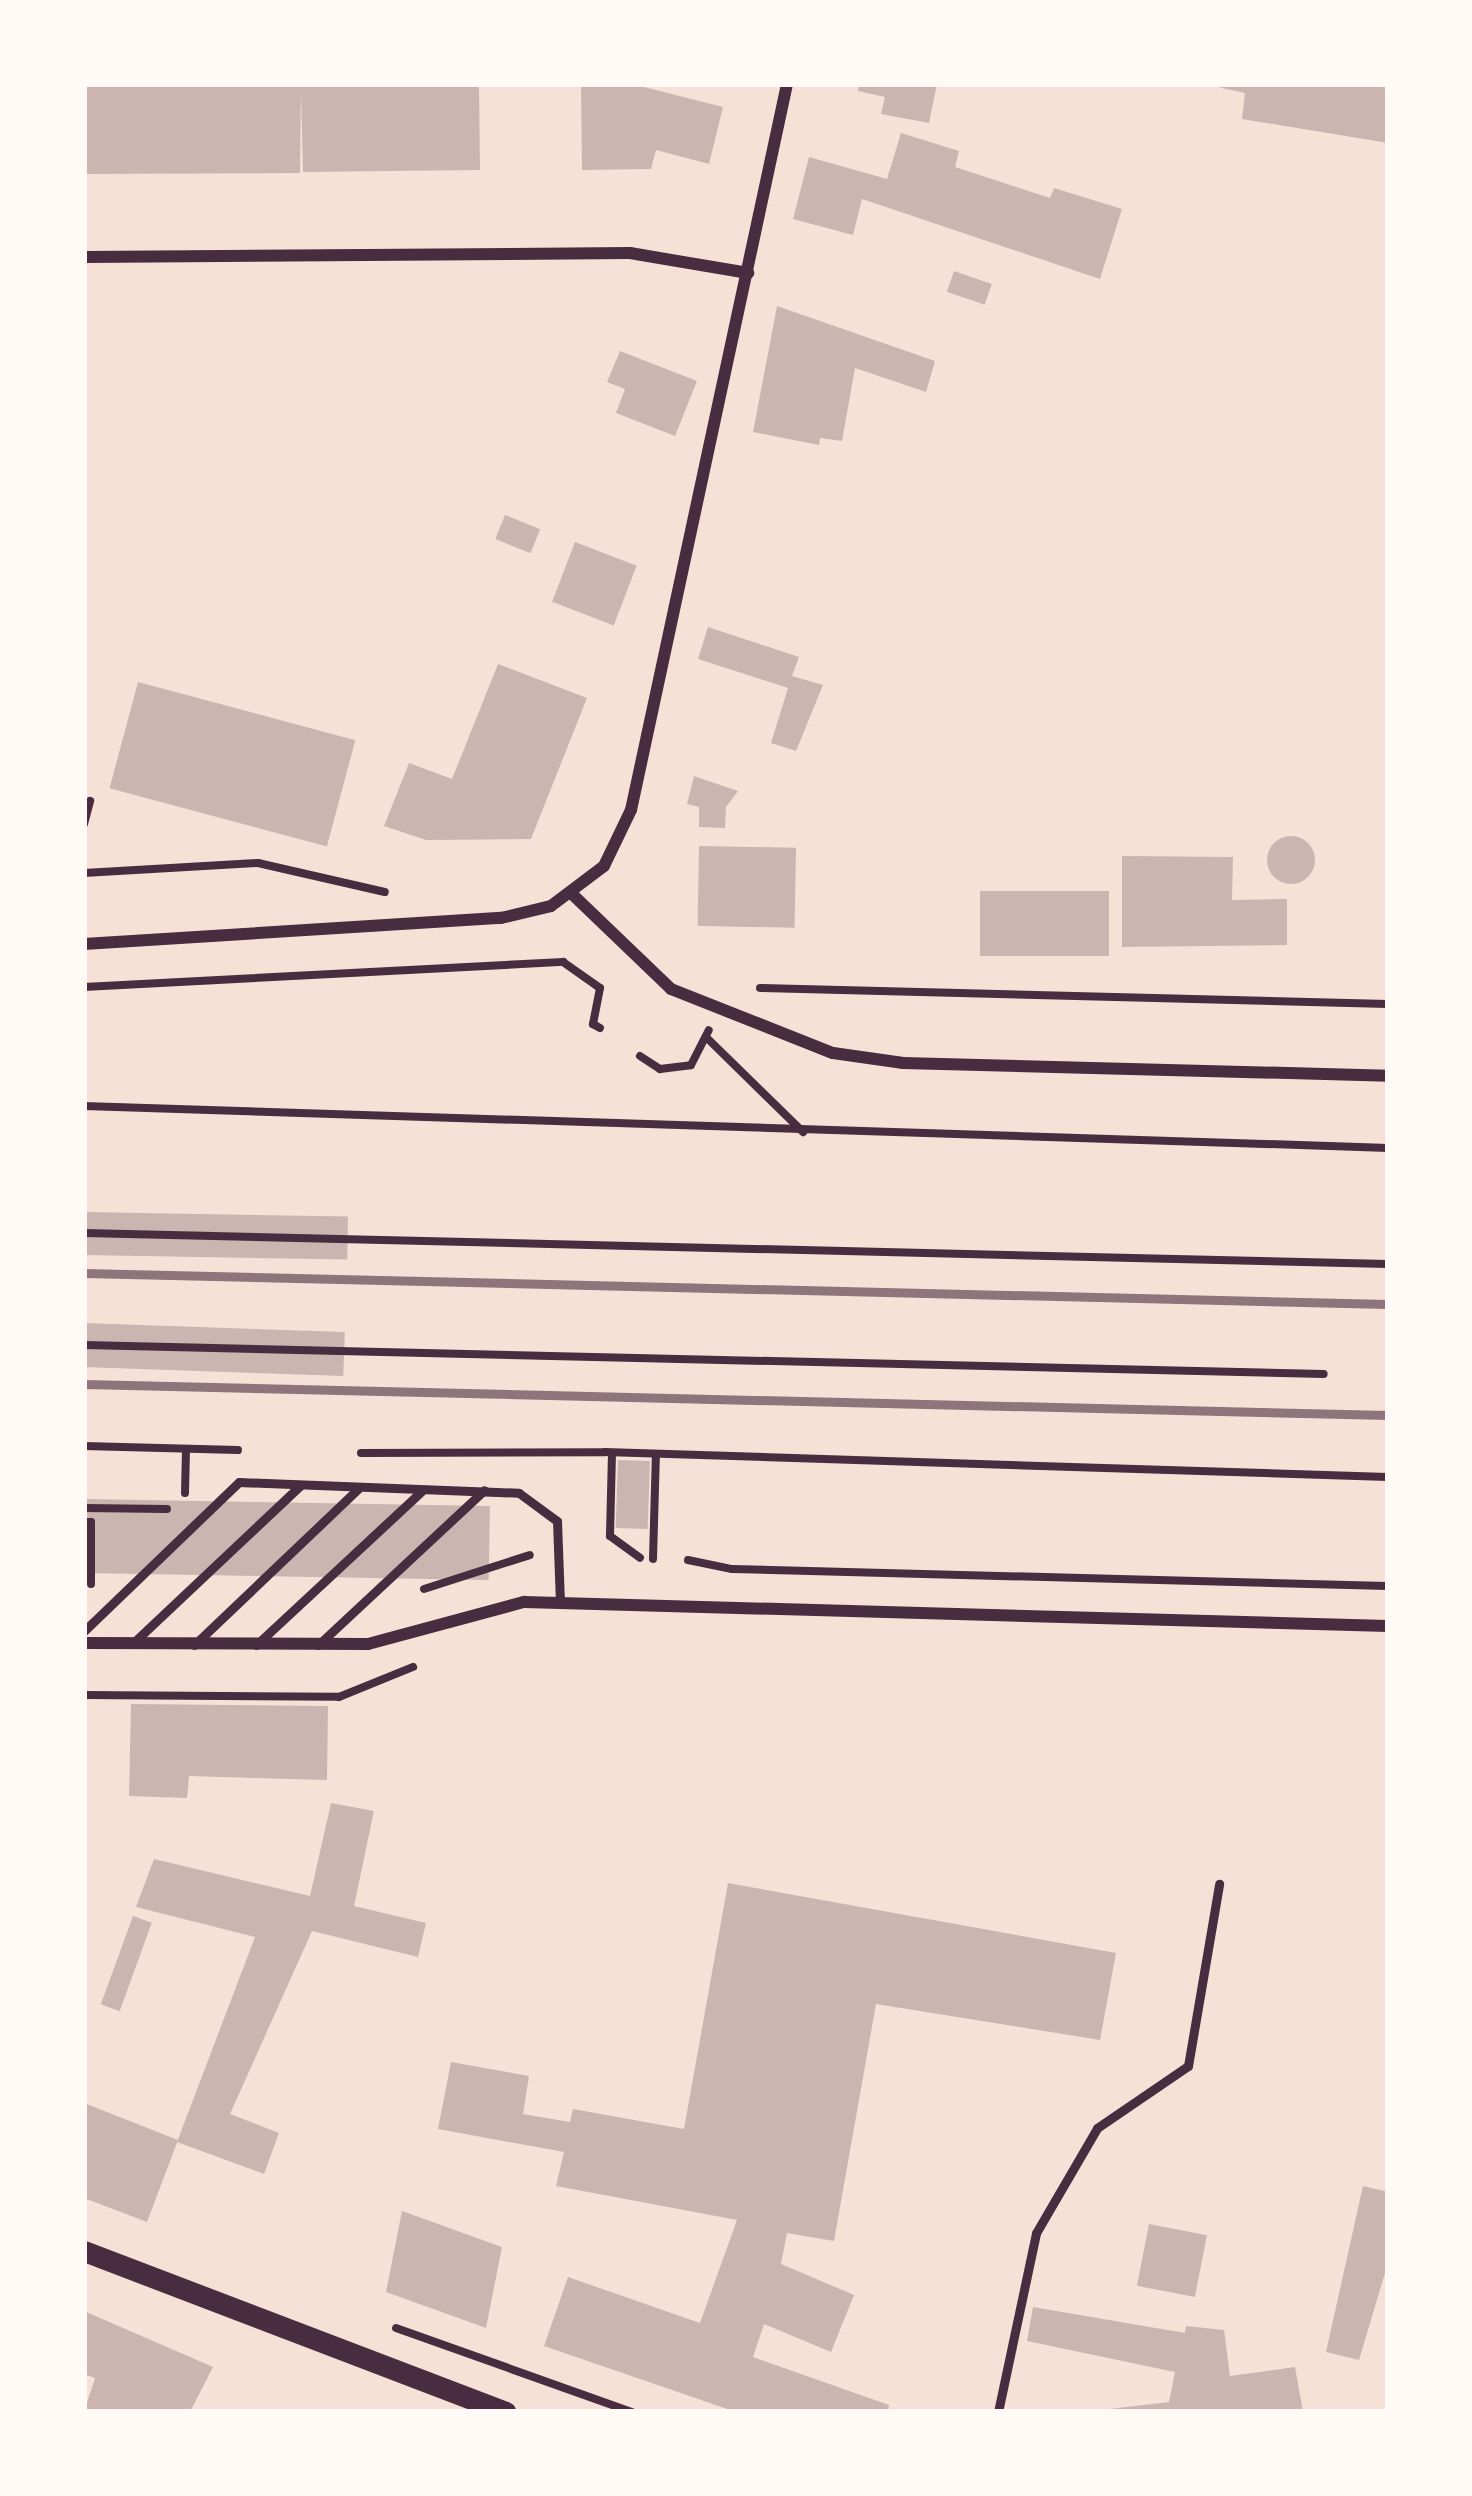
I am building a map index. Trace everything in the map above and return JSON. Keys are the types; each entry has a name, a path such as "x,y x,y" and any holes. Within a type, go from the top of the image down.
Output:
{"street":[{"path":"84,944 528,914 571,893 604,866 632,810 787,84"},
{"path":"84,257 630,253 748,273"},
{"path":"571,893 671,989 833,1053 903,1063 1388,1076"},
{"path":"84,1643 317,1646 393,1641 489,1606 560,1603 1388,1626"},
{"path":"84,2251 505,2412"}],"lane":[{"path":"84,1631 239,1482 484,1490 535,1500 557,1521 560,1603"},
{"path":"132,1644 301,1485"},
{"path":"194,1645 361,1486"},
{"path":"256,1646 424,1489"},
{"path":"317,1646 484,1490"},
{"path":"998,2412 1036,2233 1097,2128 1188,2066 1219,1884"}],"path":[{"path":"84,824 90,801"},
{"path":"84,872 258,862 398,895"},
{"path":"84,987 550,962 586,972 600,988 593,1024 600,1028"},
{"path":"586,972 596,963"},
{"path":"745,986 1388,1004"},
{"path":"640,1056 660,1070 691,1065 706,1037 781,1117 808,1134"},
{"path":"84,1106 808,1134 1388,1148"},
{"path":"84,1233 1388,1264"},
{"path":"84,1345 1324,1374"},
{"path":"84,1446 255,1451"},
{"path":"347,1453 656,1454 1388,1477"},
{"path":"611,1453 610,1536 640,1558"},
{"path":"619,1556 656,1559 656,1454"},
{"path":"84,1508 181,1510"},
{"path":"84,1522 92,1522 90,1597"},
{"path":"405,1595 537,1552"},
{"path":"688,1560 732,1569 1388,1586"},
{"path":"84,1696 338,1697 418,1665"},
{"path":"384,2324 632,2412"}],"building":[{"path":"84,84 479,84 480,170 303,172 301,90 300,173 84,174"},
{"path":"859,84 937,84 929,123 881,114 885,97 858,91"},
{"path":"1204,84 1388,84 1388,143 1242,119 1245,93"},
{"path":"581,85 636,85 723,107 709,164 656,150 651,169 582,170"},
{"path":"901,133 959,151 955,167 1050,198 1054,188 1122,209 1100,279 862,199 853,235 793,219 809,157 887,179"},
{"path":"954,271 992,284 985,305 947,292"},
{"path":"777,306 935,361 926,392 855,368 842,441 820,438 819,445 753,432"},
{"path":"620,351 697,381 675,436 616,413 625,389 607,382"},
{"path":"505,515 540,529 530,553 495,539"},
{"path":"575,542 637,566 614,625 552,602"},
{"path":"708,627 799,657 792,676 823,685 796,751 771,743 788,688 698,659"},
{"path":"498,664 587,698 531,839 426,840 384,826 409,763 452,779"},
{"path":"138,682 355,740 327,846 110,788"},
{"path":"694,776 738,791 726,807 725,828 699,827 699,807 687,804"},
{"path":"1291,836 1308,843 1315,860 1308,877 1291,884 1274,877 1267,860 1274,843"},
{"path":"699,846 796,848 795,928 698,926"},
{"path":"1122,856 1233,857 1232,900 1287,899 1287,945 1122,947"},
{"path":"980,891 1109,891 1109,956 980,956"},
{"path":"84,1212 348,1217 347,1260 84,1255"},
{"path":"84,1323 345,1332 343,1376 84,1367"},
{"path":"618,1460 650,1461 648,1529 616,1528"},
{"path":"86,1499 490,1506 489,1580 85,1573"},
{"path":"131,1704 328,1706 327,1780 189,1776 187,1798 129,1796"},
{"path":"331,1803 374,1811 354,1906 426,1923 418,1957 312,1931 230,2114 279,2133 264,2174 177,2142 255,1937 136,1907 154,1859 310,1896"},
{"path":"728,1883 1116,1953 1100,2040 876,2004 834,2241 787,2233 781,2264 854,2295 831,2352 764,2324 753,2357 889,2405 888,2412 736,2412 544,2346 568,2277 700,2323 737,2220 556,2186 564,2152 438,2129 451,2062 529,2076 523,2114 570,2122 573,2109 684,2129"},
{"path":"133,1916 152,1923 120,2011 101,2004"},
{"path":"84,2103 178,2140 147,2222 84,2198"},
{"path":"1363,2186 1388,2192 1388,2263 1359,2360 1326,2352"},
{"path":"402,2211 502,2247 486,2328 386,2292"},
{"path":"1149,2224 1207,2235 1195,2297 1137,2286"},
{"path":"1033,2307 1185,2333 1186,2326 1224,2330 1230,2376 1295,2367 1303,2412 1084,2412 1169,2402 1175,2372 1027,2341"},
{"path":"84,2311 213,2367 190,2412 84,2412 95,2378 84,2374"}],"railway":[{"path":"84,1273 1388,1304"},
{"path":"84,1384 1388,1415"}]}
